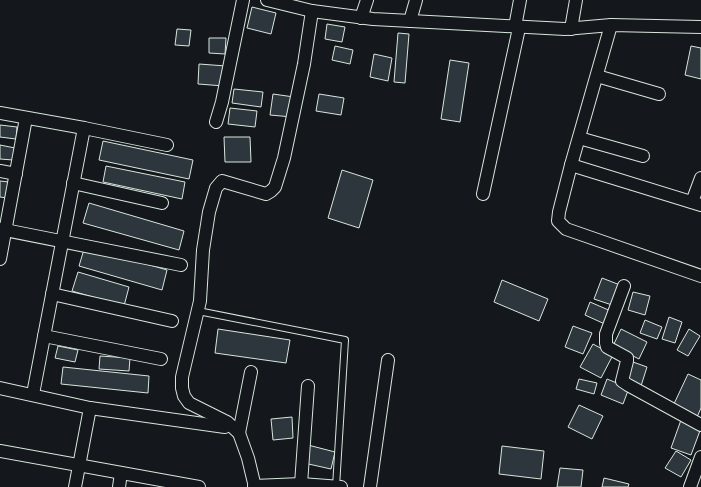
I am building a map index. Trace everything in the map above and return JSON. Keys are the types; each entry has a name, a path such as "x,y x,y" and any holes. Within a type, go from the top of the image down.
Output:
{"street":[{"path":"216,122 222,102 243,0"},
{"path":"267,0 312,11 361,18 517,28 572,29 611,25 701,27"},
{"path":"361,18 367,0"},
{"path":"410,21 416,0"},
{"path":"483,194 517,28 520,0"},
{"path":"572,29 576,0"},
{"path":"312,11 304,64 284,158 275,187 266,194 222,181 216,188 203,250 200,301 182,377 182,388 188,402 227,422 239,433 248,458 254,486 301,484 340,487"},
{"path":"611,25 579,138 559,212 558,221 566,229 701,276"},
{"path":"597,76 659,94"},
{"path":"0,113 167,145"},
{"path":"0,259 3,230 16,174 26,118"},
{"path":"33,394 84,128"},
{"path":"579,138 643,156"},
{"path":"572,165 696,204 701,178"},
{"path":"0,171 16,174"},
{"path":"73,183 162,203"},
{"path":"3,230 181,266"},
{"path":"624,286 606,334 607,347 626,358 627,361 622,381 701,425"},
{"path":"52,294 172,321"},
{"path":"44,336 161,359"},
{"path":"370,487 388,360"},
{"path":"239,433 251,372"},
{"path":"301,484 308,386"},
{"path":"0,388 33,394 90,408 224,428"},
{"path":"75,487 90,408"},
{"path":"0,451 199,487"},
{"path":"690,487 701,457"},
{"path":"119,487 121,473"}],"lane":[{"path":"198,311 345,340 336,487"}],"building":[{"path":"252,7 276,13 271,34 247,28"},
{"path":"327,24 345,27 342,42 325,39"},
{"path":"177,29 191,30 189,46 175,45"},
{"path":"398,33 409,34 405,83 394,82"},
{"path":"209,38 226,38 225,54 209,53"},
{"path":"335,46 353,50 350,64 332,60"},
{"path":"691,46 701,48 701,79 685,75"},
{"path":"374,54 392,58 388,81 370,77"},
{"path":"450,60 469,63 460,122 441,119"},
{"path":"199,64 226,66 224,86 198,84"},
{"path":"234,89 263,92 261,107 232,103"},
{"path":"273,94 294,97 292,117 270,115"},
{"path":"319,94 344,98 341,115 316,111"},
{"path":"230,108 257,111 255,127 228,124"},
{"path":"0,125 17,127 16,139 0,137"},
{"path":"224,137 250,137 251,162 225,162"},
{"path":"103,141 193,160 189,179 99,160"},
{"path":"0,145 15,148 13,160 0,159"},
{"path":"106,166 185,182 182,199 103,182"},
{"path":"342,170 373,180 359,228 328,218"},
{"path":"0,181 9,182 7,198 0,197"},
{"path":"89,203 184,231 179,250 83,223"},
{"path":"85,246 167,270 162,290 79,266"},
{"path":"78,272 129,287 124,306 72,291"},
{"path":"602,278 620,285 612,305 594,299"},
{"path":"502,280 548,299 539,321 494,302"},
{"path":"633,292 650,296 645,315 628,310"},
{"path":"590,302 613,312 607,325 585,315"},
{"path":"669,317 682,322 675,343 662,339"},
{"path":"645,320 662,327 657,339 640,333"},
{"path":"573,326 592,333 583,354 565,347"},
{"path":"218,329 290,340 286,363 215,353"},
{"path":"621,329 647,342 639,359 613,346"},
{"path":"689,329 700,336 688,356 677,350"},
{"path":"593,344 613,355 601,378 580,367"},
{"path":"58,346 78,350 75,362 55,358"},
{"path":"100,356 130,358 129,371 99,369"},
{"path":"633,362 647,367 641,386 626,382"},
{"path":"63,367 149,376 148,393 61,384"},
{"path":"688,374 701,380 701,408 697,417 673,406"},
{"path":"579,379 597,383 594,394 576,389"},
{"path":"607,379 629,388 623,404 601,395"},
{"path":"579,405 603,416 592,439 568,427"},
{"path":"292,417 293,438 273,440 271,419"},
{"path":"681,420 701,428 691,455 671,448"},
{"path":"308,445 335,452 331,469 304,463"},
{"path":"502,446 544,451 541,479 499,474"},
{"path":"676,451 691,460 681,477 665,468"},
{"path":"560,468 583,470 581,487 557,487"},
{"path":"604,478 629,484 628,487 602,487"}]}
